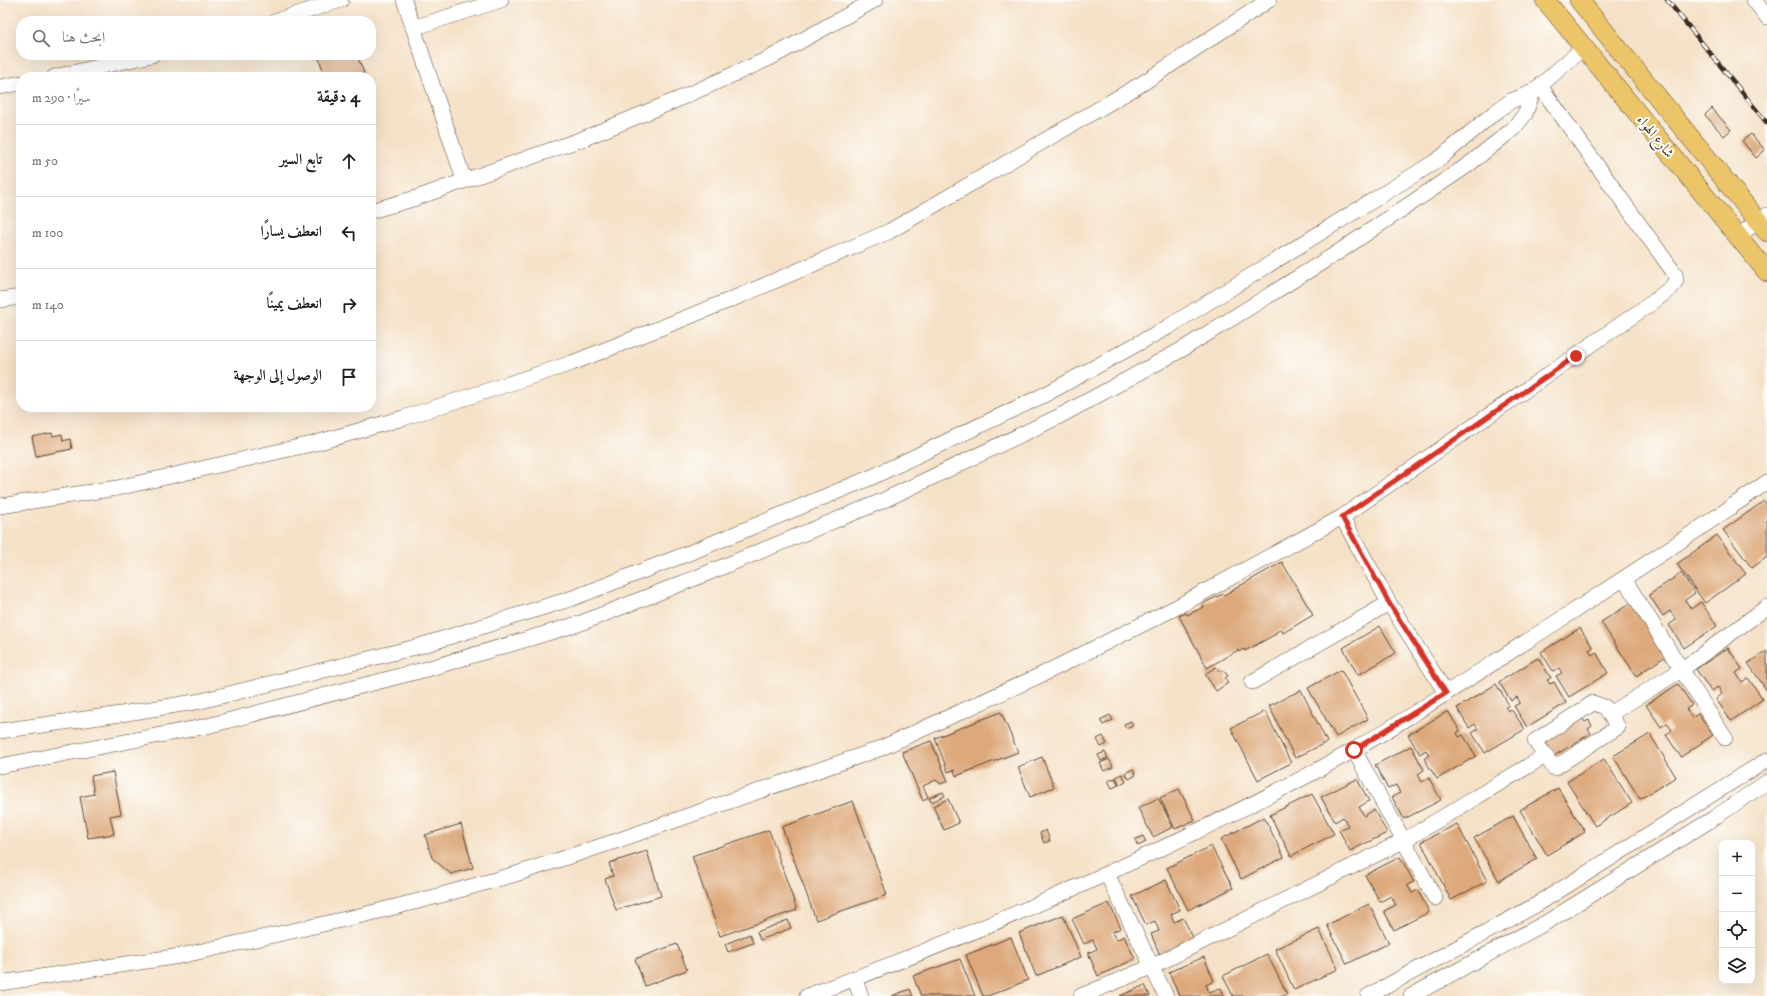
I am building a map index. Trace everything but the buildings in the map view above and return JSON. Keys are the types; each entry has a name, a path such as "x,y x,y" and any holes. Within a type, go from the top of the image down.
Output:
{"main road":[{"name":"شارع الهواء","path":"1545,0 1767,272"},
{"name":"شارع الهواء","path":"1579,0 1764,223"}],"street":[{"path":"291,16 341,0"},
{"path":"404,0 464,180"},
{"path":"413,28 500,0"},
{"path":"376,210 416,198 582,139 674,101 770,58 854,5 875,0"},
{"path":"0,506 117,488 316,443 403,418 572,363 742,296 890,231 985,177 1143,83 1269,0"},
{"path":"1754,0 1767,17"},
{"path":"0,731 201,701 420,646 573,598 730,537 872,477 1046,394 1168,327 1438,160 1494,113 1511,101 1536,89 1583,48"},
{"path":"76,72 130,60"},
{"path":"0,87 16,84"},
{"path":"0,983 180,956 359,916 516,874 743,797 879,749 1043,674 1173,609 1342,517 1653,302 1672,287 1676,280 1675,274 1536,89"},
{"path":"0,766 207,726 434,667 581,623 703,575 882,501 1058,417 1180,350 1337,253 1468,165 1513,129 1525,114 1536,89"},
{"path":"1738,236 1764,223"},
{"path":"0,300 16,298"},
{"path":"807,996 962,938 1107,874 1206,827 1354,750 1624,579 1703,527 1767,482"},
{"path":"1342,517 1389,603 1446,693"},
{"path":"1624,579 1725,738"},
{"path":"1252,682 1389,603"},
{"path":"1610,714 1681,670 1767,607"},
{"path":"1593,703 1603,706 1610,714 1618,727 1554,768 1535,741 1593,703"},
{"path":"1354,750 1435,898"},
{"path":"1081,996 1151,967 1403,841 1545,756"},
{"path":"1368,996 1536,905 1767,760"},
{"path":"1411,996 1547,922 1714,818 1767,782"},
{"path":"1702,801 1714,818"},
{"path":"1107,874 1166,996"},
{"path":"854,978 861,996"}],"railway":[{"path":"1667,0 1767,123"}],"route":[{"path":"1354,750 1446,693 1389,603 1342,517 1427,460 1576,356"}]}
